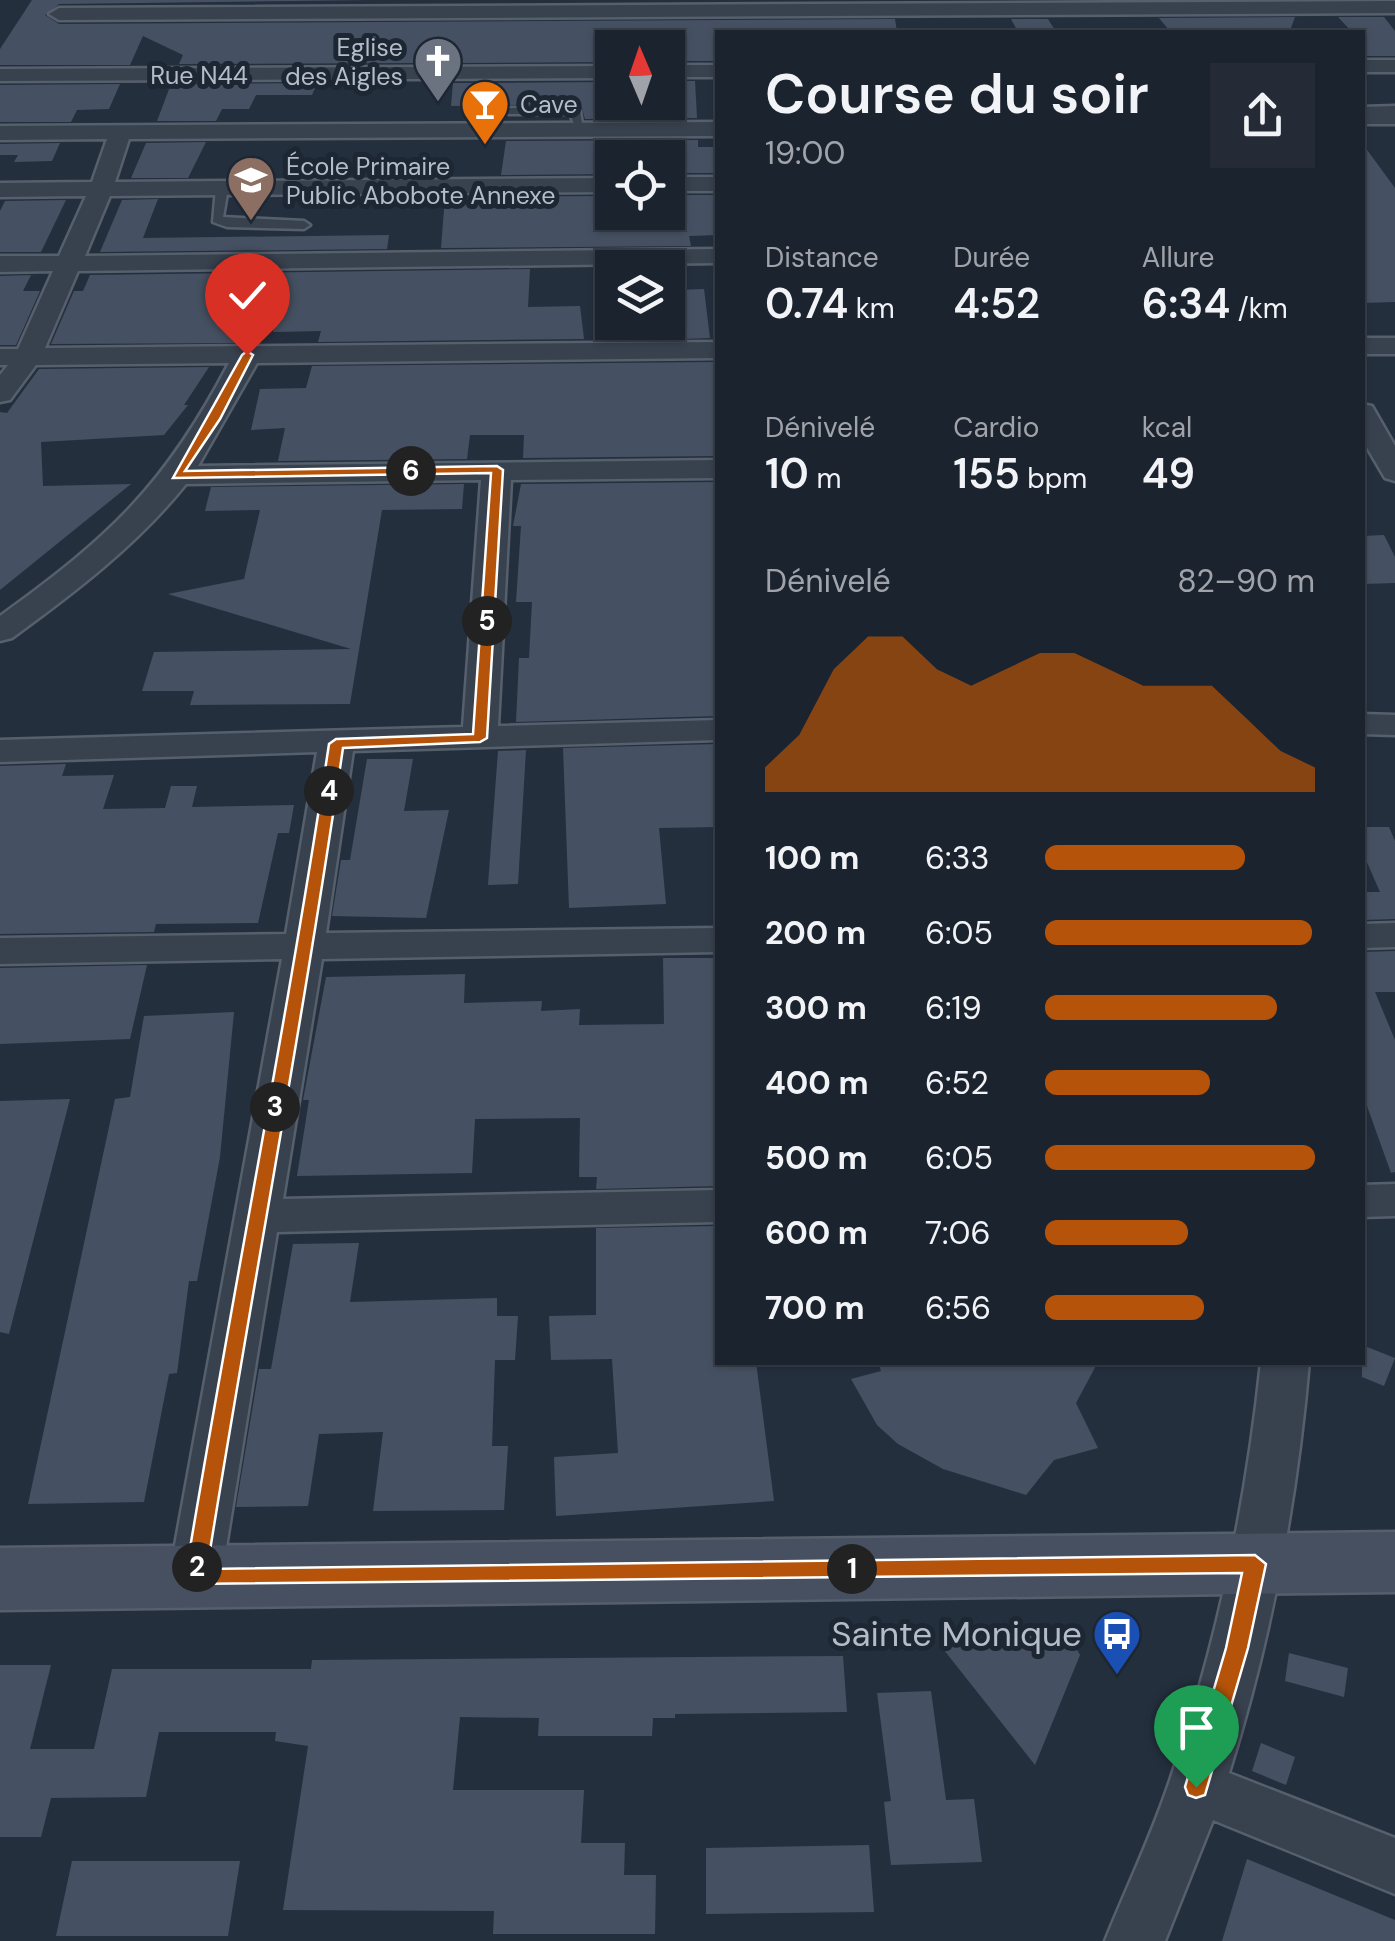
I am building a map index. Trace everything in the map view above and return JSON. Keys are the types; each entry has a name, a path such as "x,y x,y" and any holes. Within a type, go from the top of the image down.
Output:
{"street":[{"path":"929,5 937,30"},
{"path":"60,14 232,7 385,7 492,28 555,6 1395,7"},
{"path":"1264,8 1280,30"},
{"path":"480,99 492,28"},
{"path":"0,122 29,66"},
{"name":"Rue N44","path":"0,75 29,66 480,99 595,75"},
{"path":"1365,66 1395,66"},
{"path":"685,72 715,71"},
{"path":"0,122 480,99 578,122 715,121"},
{"path":"0,190 222,188 431,158 715,129"},
{"path":"0,394 14,357 67,263 101,189 120,132"},
{"path":"0,133 120,132 431,158 595,182"},
{"path":"685,184 715,184"},
{"path":"0,264 715,256"},
{"path":"1365,346 1395,346"},
{"path":"14,357 715,350"},
{"path":"0,630 62,586 127,530 177,475 214,419 247,355"},
{"path":"1365,417 1395,472"},
{"path":"177,475 715,469"},
{"path":"480,738 497,470"},
{"path":"1365,724 1395,724"},
{"path":"0,750 336,744 715,730"},
{"path":"195,1578 255,1216 306,945 336,744"},
{"path":"1365,936 1395,935"},
{"path":"0,951 715,940"},
{"path":"1365,1201 1395,1200"},
{"path":"255,1216 715,1206"},
{"path":"1134,1941 1196,1787 1237,1648 1255,1564 1285,1365"},
{"path":"0,1580 1255,1564 1392,1566"},
{"path":"1196,1787 1395,1866"}],"lane":[{"path":"509,111 575,111 578,122"},
{"path":"222,188 217,219 227,223 304,225"}],"building":[{"path":"32,0 370,0 59,4 45,15 59,24 895,19 897,30 715,30 715,61 685,61 685,30 595,30 595,62 454,63 456,45 424,41 420,63 179,64 183,55 143,36 130,65 0,65 0,49"},
{"path":"1295,17 1291,28 1247,30 1169,30 1159,18"},
{"path":"1338,17 1384,17 1395,31 1395,56 1365,56 1365,30 1350,30"},
{"path":"1011,19 1048,19 1055,30 1017,30"},
{"path":"685,81 695,81 697,118 685,118"},
{"path":"595,82 595,119 585,119 582,108 575,104 451,106 453,83"},
{"path":"317,83 312,95 256,95 249,109 222,109 216,121 157,121 171,84"},
{"path":"120,84 109,109 77,110 71,122 0,122 0,85"},
{"path":"685,140 698,140 698,147 715,147 715,173 685,173"},
{"path":"506,141 595,141 595,174 501,175"},
{"path":"206,142 188,178 131,178 146,143"},
{"path":"60,143 52,161 14,162 18,155 0,155 0,144"},
{"path":"1365,147 1395,188 1395,302 1365,303"},
{"path":"685,195 715,195 715,235 689,236 691,246 441,248 445,197 595,196 595,230 685,230"},
{"path":"158,199 143,238 389,235 387,249 100,252 122,200"},
{"path":"66,200 41,252 0,252 0,211 5,201"},
{"path":"530,269 528,307 580,306 584,339 318,342 321,331 273,332 283,286 238,343 51,344 74,291 83,291 90,275"},
{"path":"31,275 23,291 40,291 16,345 0,345 0,276"},
{"path":"704,289 710,338 685,339 685,290"},
{"path":"713,362 715,456 523,458 524,435 470,435 467,459 278,461 285,428 251,430 260,389 306,388 312,366"},
{"path":"209,367 184,405 188,405 164,435 41,442 43,486 131,484 0,590 0,412 7,413 39,369"},
{"path":"715,482 715,716 516,722 519,658 529,658 532,602 516,602 521,526 513,526 521,484"},
{"path":"464,484 462,509 382,510 350,704 190,705 194,691 142,691 154,652 351,649 168,594 244,579 260,510 205,511 211,487"},
{"path":"1384,535 1395,557 1395,583 1365,584 1365,536"},
{"path":"715,744 715,827 659,828 666,904 569,908 563,748"},
{"path":"526,750 518,884 488,885 498,751"},
{"path":"367,759 413,759 404,811 449,810 426,918 332,916 341,860 350,860"},
{"path":"66,764 62,776 114,775 103,809 165,808 171,786 197,786 192,807 294,805 289,833 278,833 258,923 156,924 154,932 0,934 0,766"},
{"path":"1365,827 1389,827 1395,841 1395,919 1365,920 1365,892 1380,892 1365,858"},
{"path":"1395,951 1395,992 1375,992 1395,1040 1395,1172 1391,1173 1365,1100 1365,952"},
{"path":"663,958 715,958 715,1186 596,1189 597,1177 579,1177 580,1118 475,1119 472,1173 297,1176 309,1100 303,1100 326,977 465,974 464,1003 542,1001 541,1011 580,1009 579,1025 664,1024"},
{"path":"147,965 130,1039 0,1044 0,968"},
{"path":"234,1012 220,1157 197,1281 189,1281 177,1373 169,1374 144,1502 28,1504 115,1099 130,1097 144,1016"},
{"path":"70,1099 9,1334 0,1332 0,1101"},
{"path":"715,1226 715,1365 756,1365 774,1501 556,1516 554,1457 618,1453 612,1359 551,1360 549,1316 596,1315 596,1228"},
{"path":"359,1243 350,1302 497,1298 497,1316 518,1316 515,1360 495,1360 492,1446 508,1446 504,1510 373,1511 383,1432 319,1434 308,1506 236,1507 259,1369 271,1369 293,1244"},
{"path":"1365,1346 1395,1358 1384,1386 1362,1377"},
{"path":"879,1365 1096,1365 1076,1403 1098,1448 1054,1460 1026,1495 943,1469 898,1444 877,1425 851,1379 881,1371"},
{"path":"1031,1634 1071,1639 1080,1655 1035,1765 940,1645"},
{"path":"1289,1653 1348,1668 1344,1697 1285,1681"},
{"path":"843,1656 847,1712 675,1714 675,1718 653,1718 652,1736 538,1736 539,1718 460,1717 453,1790 584,1790 581,1843 625,1843 624,1875 656,1875 655,1934 493,1934 494,1911 283,1910 308,1746 275,1741 276,1732 159,1732 146,1797 51,1798 41,1837 0,1837 0,1665 51,1665 30,1749 94,1749 112,1669 311,1669 312,1660"},
{"path":"931,1691 946,1800 974,1799 982,1862 891,1865 884,1802 891,1801 877,1693"},
{"path":"1261,1743 1295,1757 1286,1785 1252,1771"},
{"path":"869,1845 874,1912 706,1914 706,1848"},
{"path":"1247,1859 1395,1920 1395,1941 1222,1941"},
{"path":"72,1861 240,1861 228,1936 56,1936"}],"place":[{"name":"Eglise des Aigles","path":"438,104"},
{"name":"Cave","path":"485,146"},
{"name":"École Primaire Public Abobote Annexe","path":"251,222"},
{"name":"Sainte Monique","path":"1117,1676"}],"route":[{"path":"247,355 214,419 177,475 497,470 480,738 336,744 306,945 255,1216 195,1578 1255,1564 1237,1648 1196,1787"}]}
